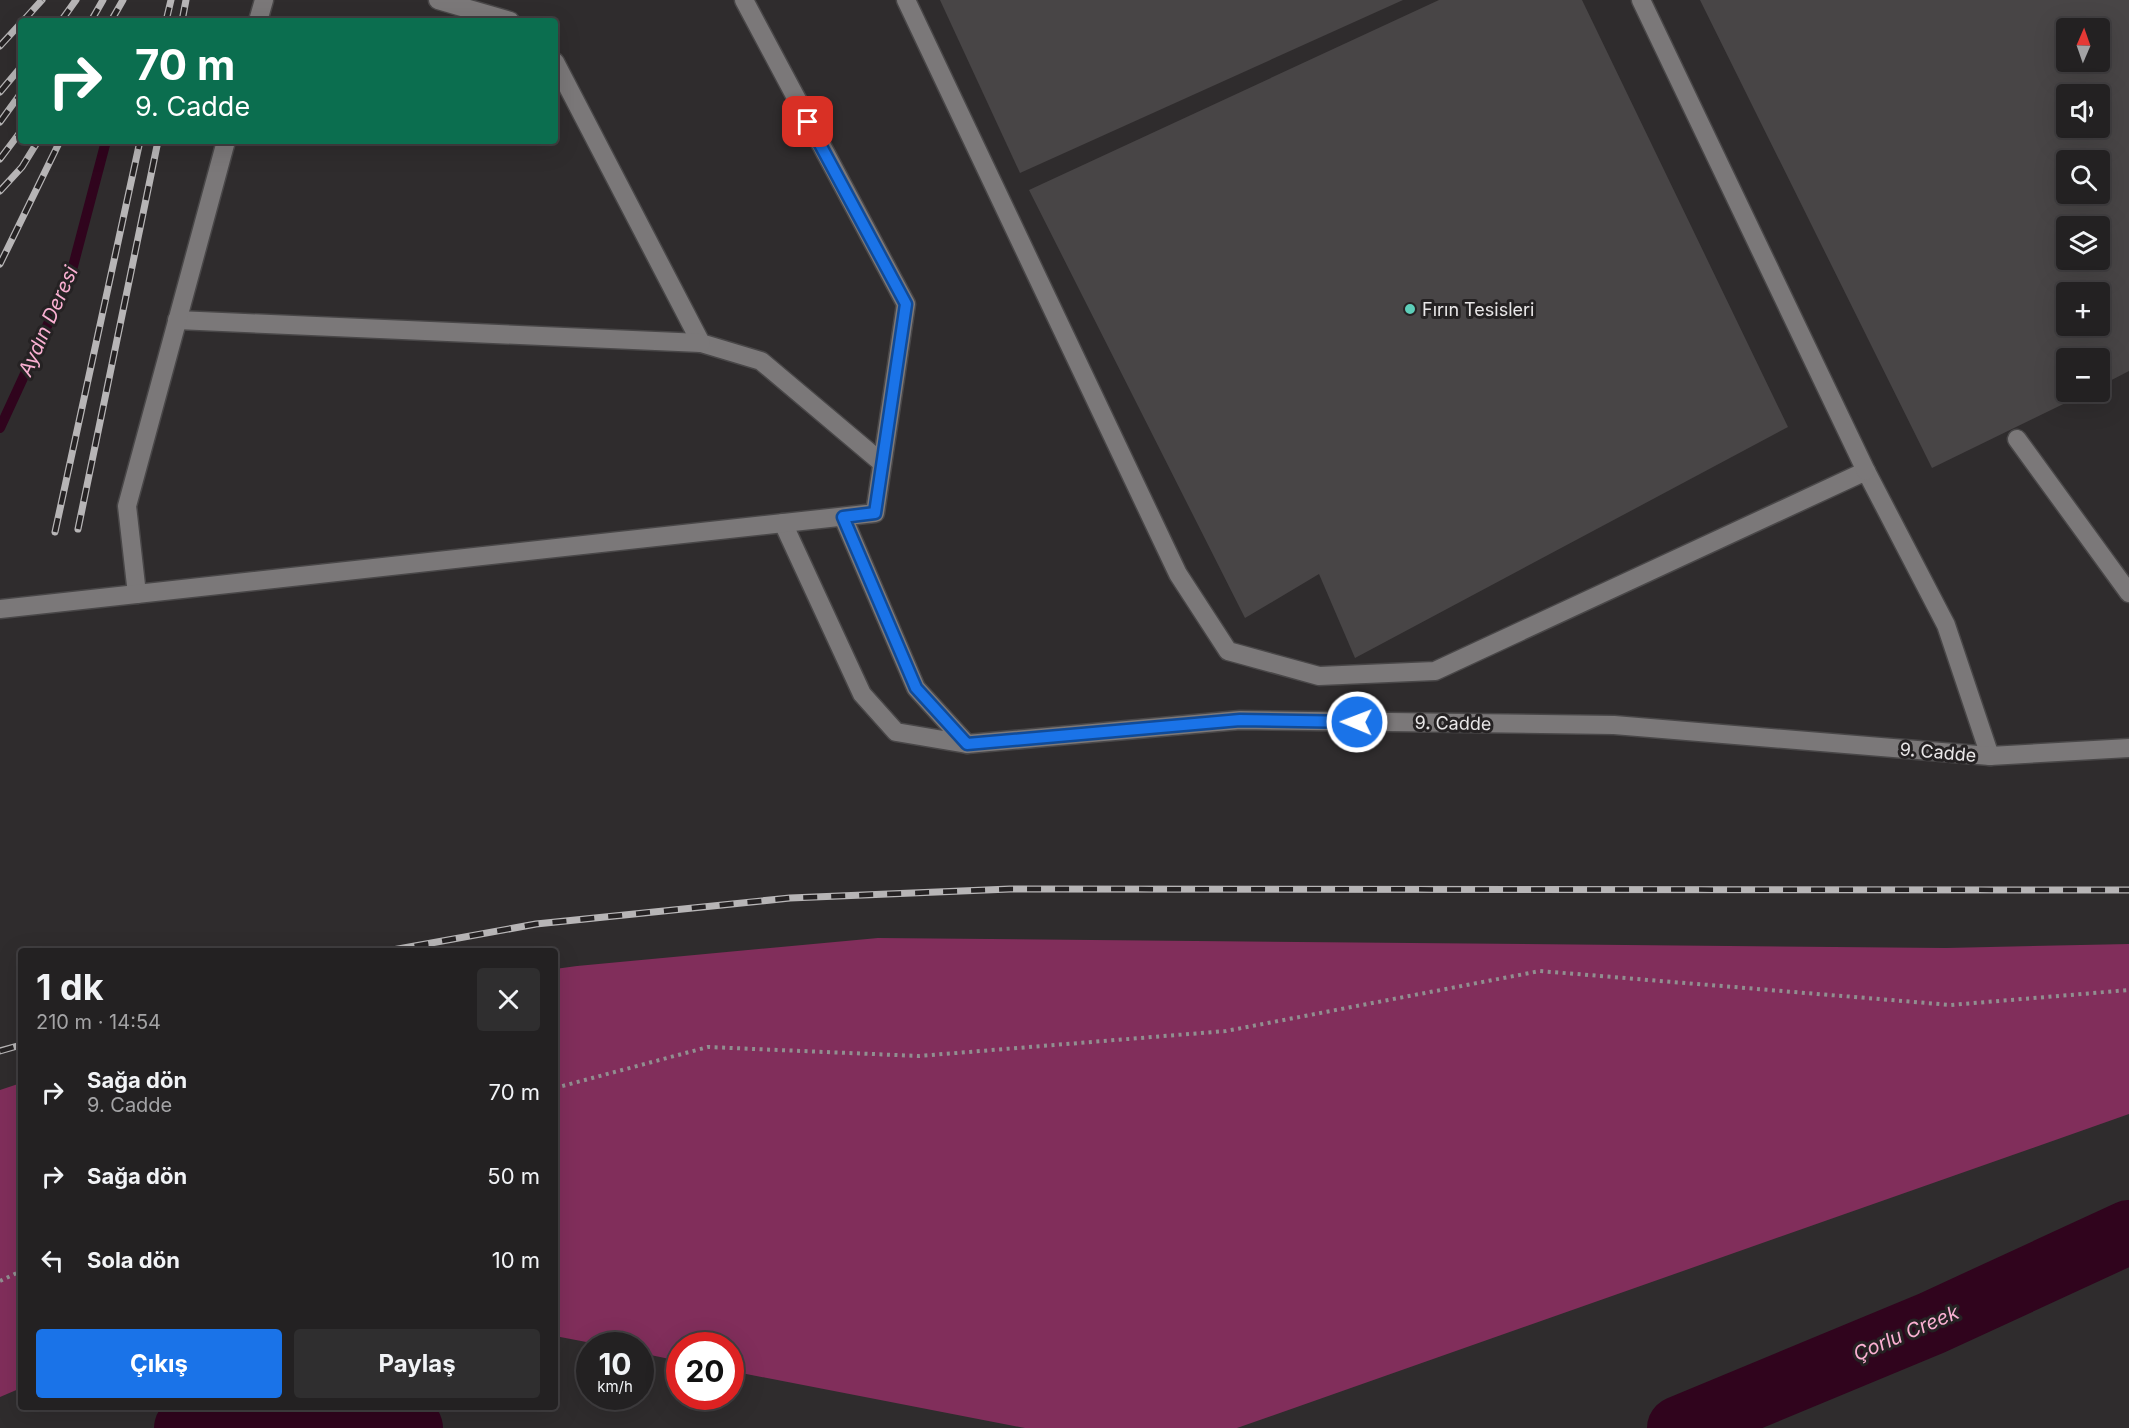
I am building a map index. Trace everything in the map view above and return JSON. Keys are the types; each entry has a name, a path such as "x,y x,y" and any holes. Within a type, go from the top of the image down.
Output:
{"lane":[{"path":"259,18 264,0"},
{"path":"438,0 500,18"},
{"path":"0,609 875,513 906,304 744,0"},
{"path":"906,0 1178,574 1228,651 1319,676 1435,671 1866,471"},
{"path":"1641,0 1866,471 1946,625 1990,756"},
{"path":"558,68 701,343"},
{"path":"137,594 127,506 224,144"},
{"path":"177,320 701,343 761,361 882,463"},
{"path":"2018,439 2129,593"},
{"path":"843,517 916,688 967,744"},
{"name":"9. Cadde","path":"783,523 862,694 896,732 967,744 1240,720 1614,725 1990,756 2129,748"}],"path":[{"path":"558,1087 708,1047 919,1056 1226,1031 1540,971 1951,1005 2129,990"},
{"path":"0,1281 18,1272"}],"shaded area":[{"path":"878,938 1946,948 2129,944 2129,1114 1237,1428 1025,1428 744,1374 744,1332 666,1332 666,1358 654,1356 654,1332 576,1332 576,1340 558,1337 558,969"},
{"path":"18,1084 18,1389 0,1397 0,1090"}],"building":[{"path":"940,0 1403,0 1020,173"},
{"name":"Fırın Tesisleri","path":"1439,0 1582,0 1788,427 1355,658 1319,574 1245,618 1029,190"},
{"path":"1700,0 2129,0 2129,371 2110,381 2110,348 2056,348 2056,402 2067,402 1932,468"}],"waterway":[{"name":"Aydın Deresi","path":"0,428 71,274 105,144"},
{"name":"Çorlu Creek","path":"1679,1428 1932,1323 2129,1232"},
{"name":"Çorlu Creek","path":"186,1428 270,1420 355,1423 411,1428"}],"railway":[{"path":"26,18 42,0"},
{"path":"63,18 76,0"},
{"path":"93,18 103,0"},
{"path":"113,18 123,0"},
{"path":"167,18 171,0"},
{"path":"183,18 186,0"},
{"path":"0,46 18,26"},
{"path":"0,92 18,71"},
{"path":"0,122 18,97"},
{"path":"0,159 18,135"},
{"path":"0,191 22,167 36,144"},
{"path":"0,264 59,144"},
{"path":"55,532 139,144"},
{"path":"78,529 157,144"},
{"path":"404,948 536,924 790,898 1010,889 2129,890"},
{"path":"0,1051 18,1046"}],"place":[{"name":"Fırın Tesisleri","path":"1410,309"}],"route":[{"path":"808,122 906,304 875,513 843,517 916,688 967,744 1240,720 1357,722"}]}
